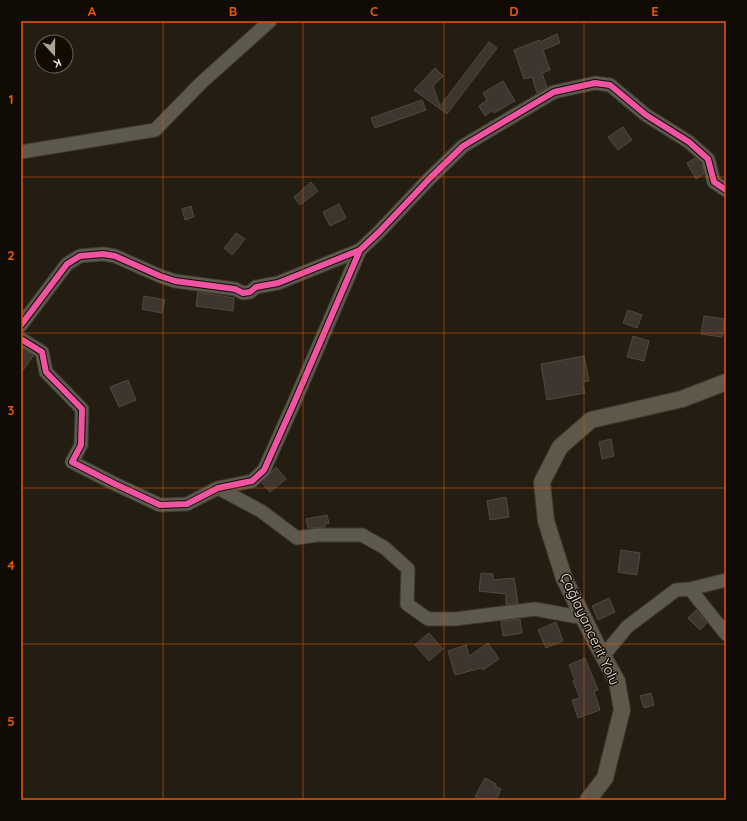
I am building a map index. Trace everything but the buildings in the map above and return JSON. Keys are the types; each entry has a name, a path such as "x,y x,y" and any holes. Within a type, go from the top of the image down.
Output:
{"main road":[{"name":"Çağlayancerit Yolu","path":"588,800 605,778 622,710 618,681 603,656 564,578 546,522 542,482 560,447 591,420 682,399 726,382"}],"street":[{"path":"21,152 155,130 201,83 270,21"},
{"path":"21,325 67,264 80,256 103,254 115,256 175,281 235,289 243,293 250,292 256,287 278,283 360,250 463,146 554,92 595,83 610,85 646,116 690,142 708,159 714,182 726,190"},
{"path":"21,339 42,352 46,372 82,409 80,445 72,462 160,505 186,504 218,488 252,481 264,470 360,250"},
{"path":"218,488 260,511 297,538 362,535 385,548 408,569 407,604 428,619 455,619 535,608 584,618"},
{"path":"603,656 627,627 676,590 690,589 726,580"},
{"path":"690,589 726,634"}],"cycle path":[{"path":"21,325 67,264 80,256 103,254 115,256 175,281 235,289 243,293 250,292 256,287 278,283 360,250 463,146 554,92 595,83 610,85 646,115 689,142 708,159 714,182 726,190"},
{"path":"21,339 42,352 46,372 82,409 81,445 72,462 160,505 187,504 218,488 252,481 264,470 360,250"}]}
